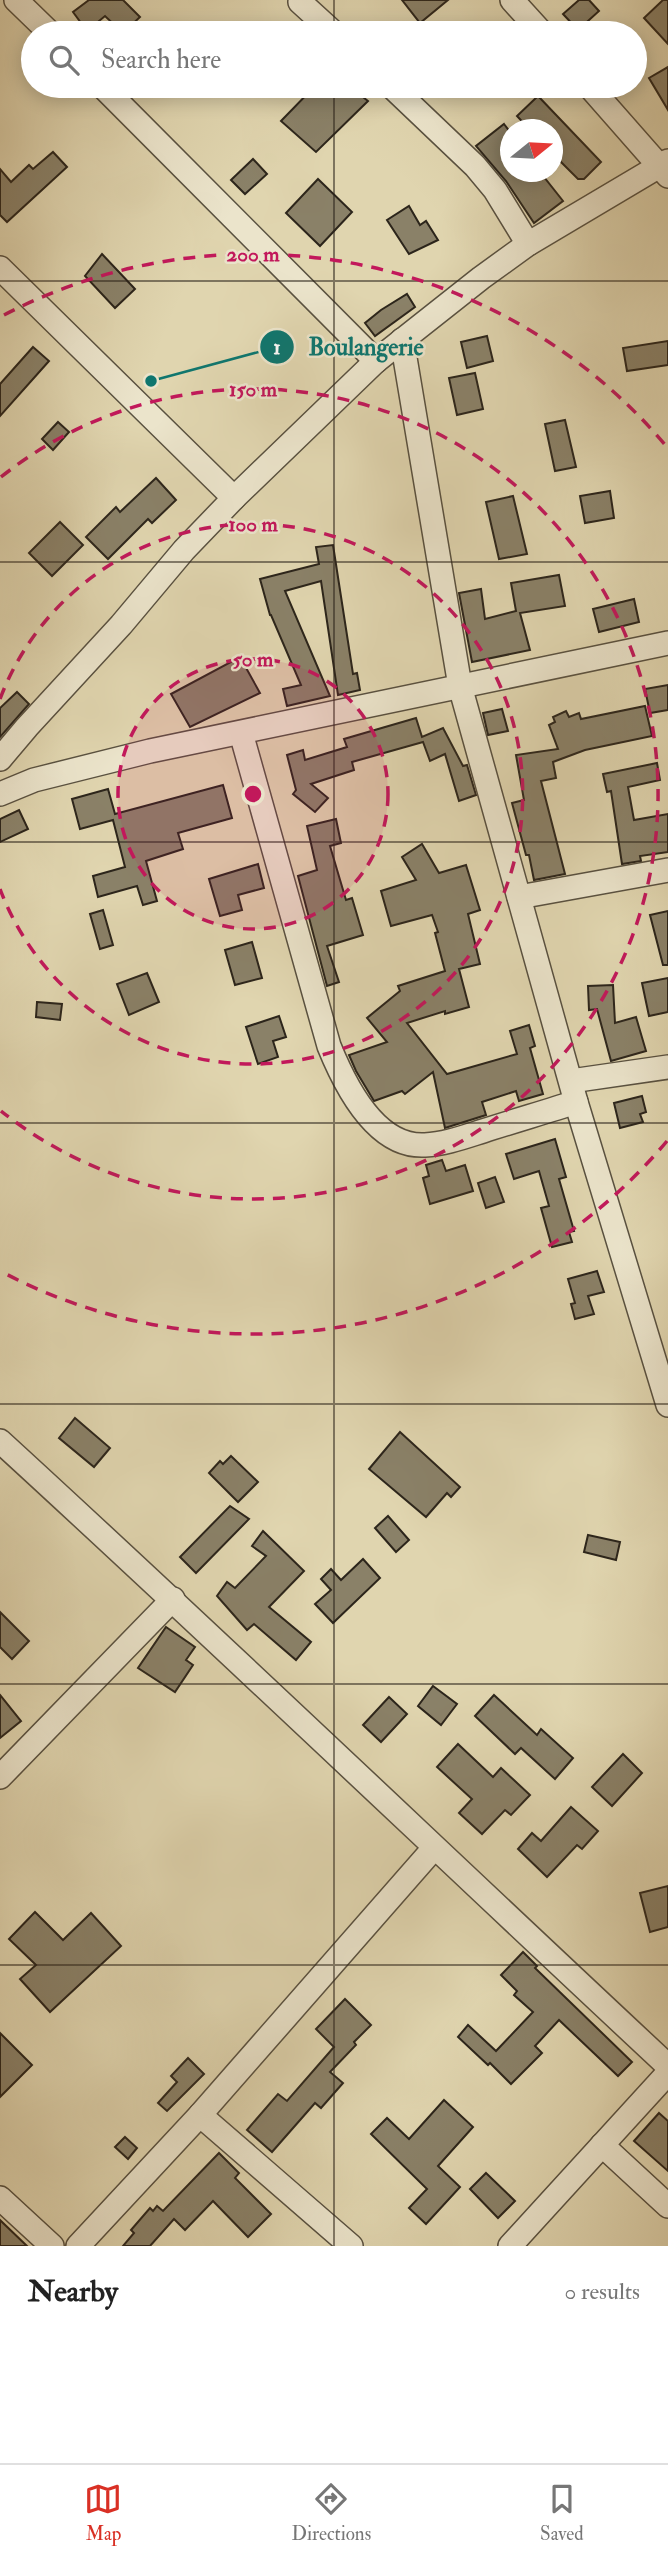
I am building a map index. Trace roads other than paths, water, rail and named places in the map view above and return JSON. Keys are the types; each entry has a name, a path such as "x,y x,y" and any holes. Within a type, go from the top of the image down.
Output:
{"street":[{"path":"16,0 38,21"},
{"path":"512,0 531,21"},
{"path":"300,2 321,21"},
{"path":"115,98 376,361"},
{"path":"404,98 475,166 495,190 528,244"},
{"path":"0,759 121,625 184,550 376,361 528,244 665,167 600,98"},
{"path":"0,268 234,498"},
{"path":"402,340 460,686 574,1092 659,1341 668,1405"},
{"path":"0,794 34,780 150,751 668,643"},
{"path":"241,733 329,1046 357,1104 380,1127 404,1142 422,1145 450,1141 574,1092 668,1067"},
{"path":"519,897 668,870"},
{"path":"0,1441 173,1599 668,2066"},
{"path":"0,1777 173,1599"},
{"path":"78,2246 200,2115 434,1848"},
{"path":"510,2246 668,2073"},
{"path":"200,2115 351,2246"},
{"path":"602,2145 668,2206"},
{"path":"0,2198 52,2246"}],"place":[{"name":"Boulangerie","path":"151,381"}]}
